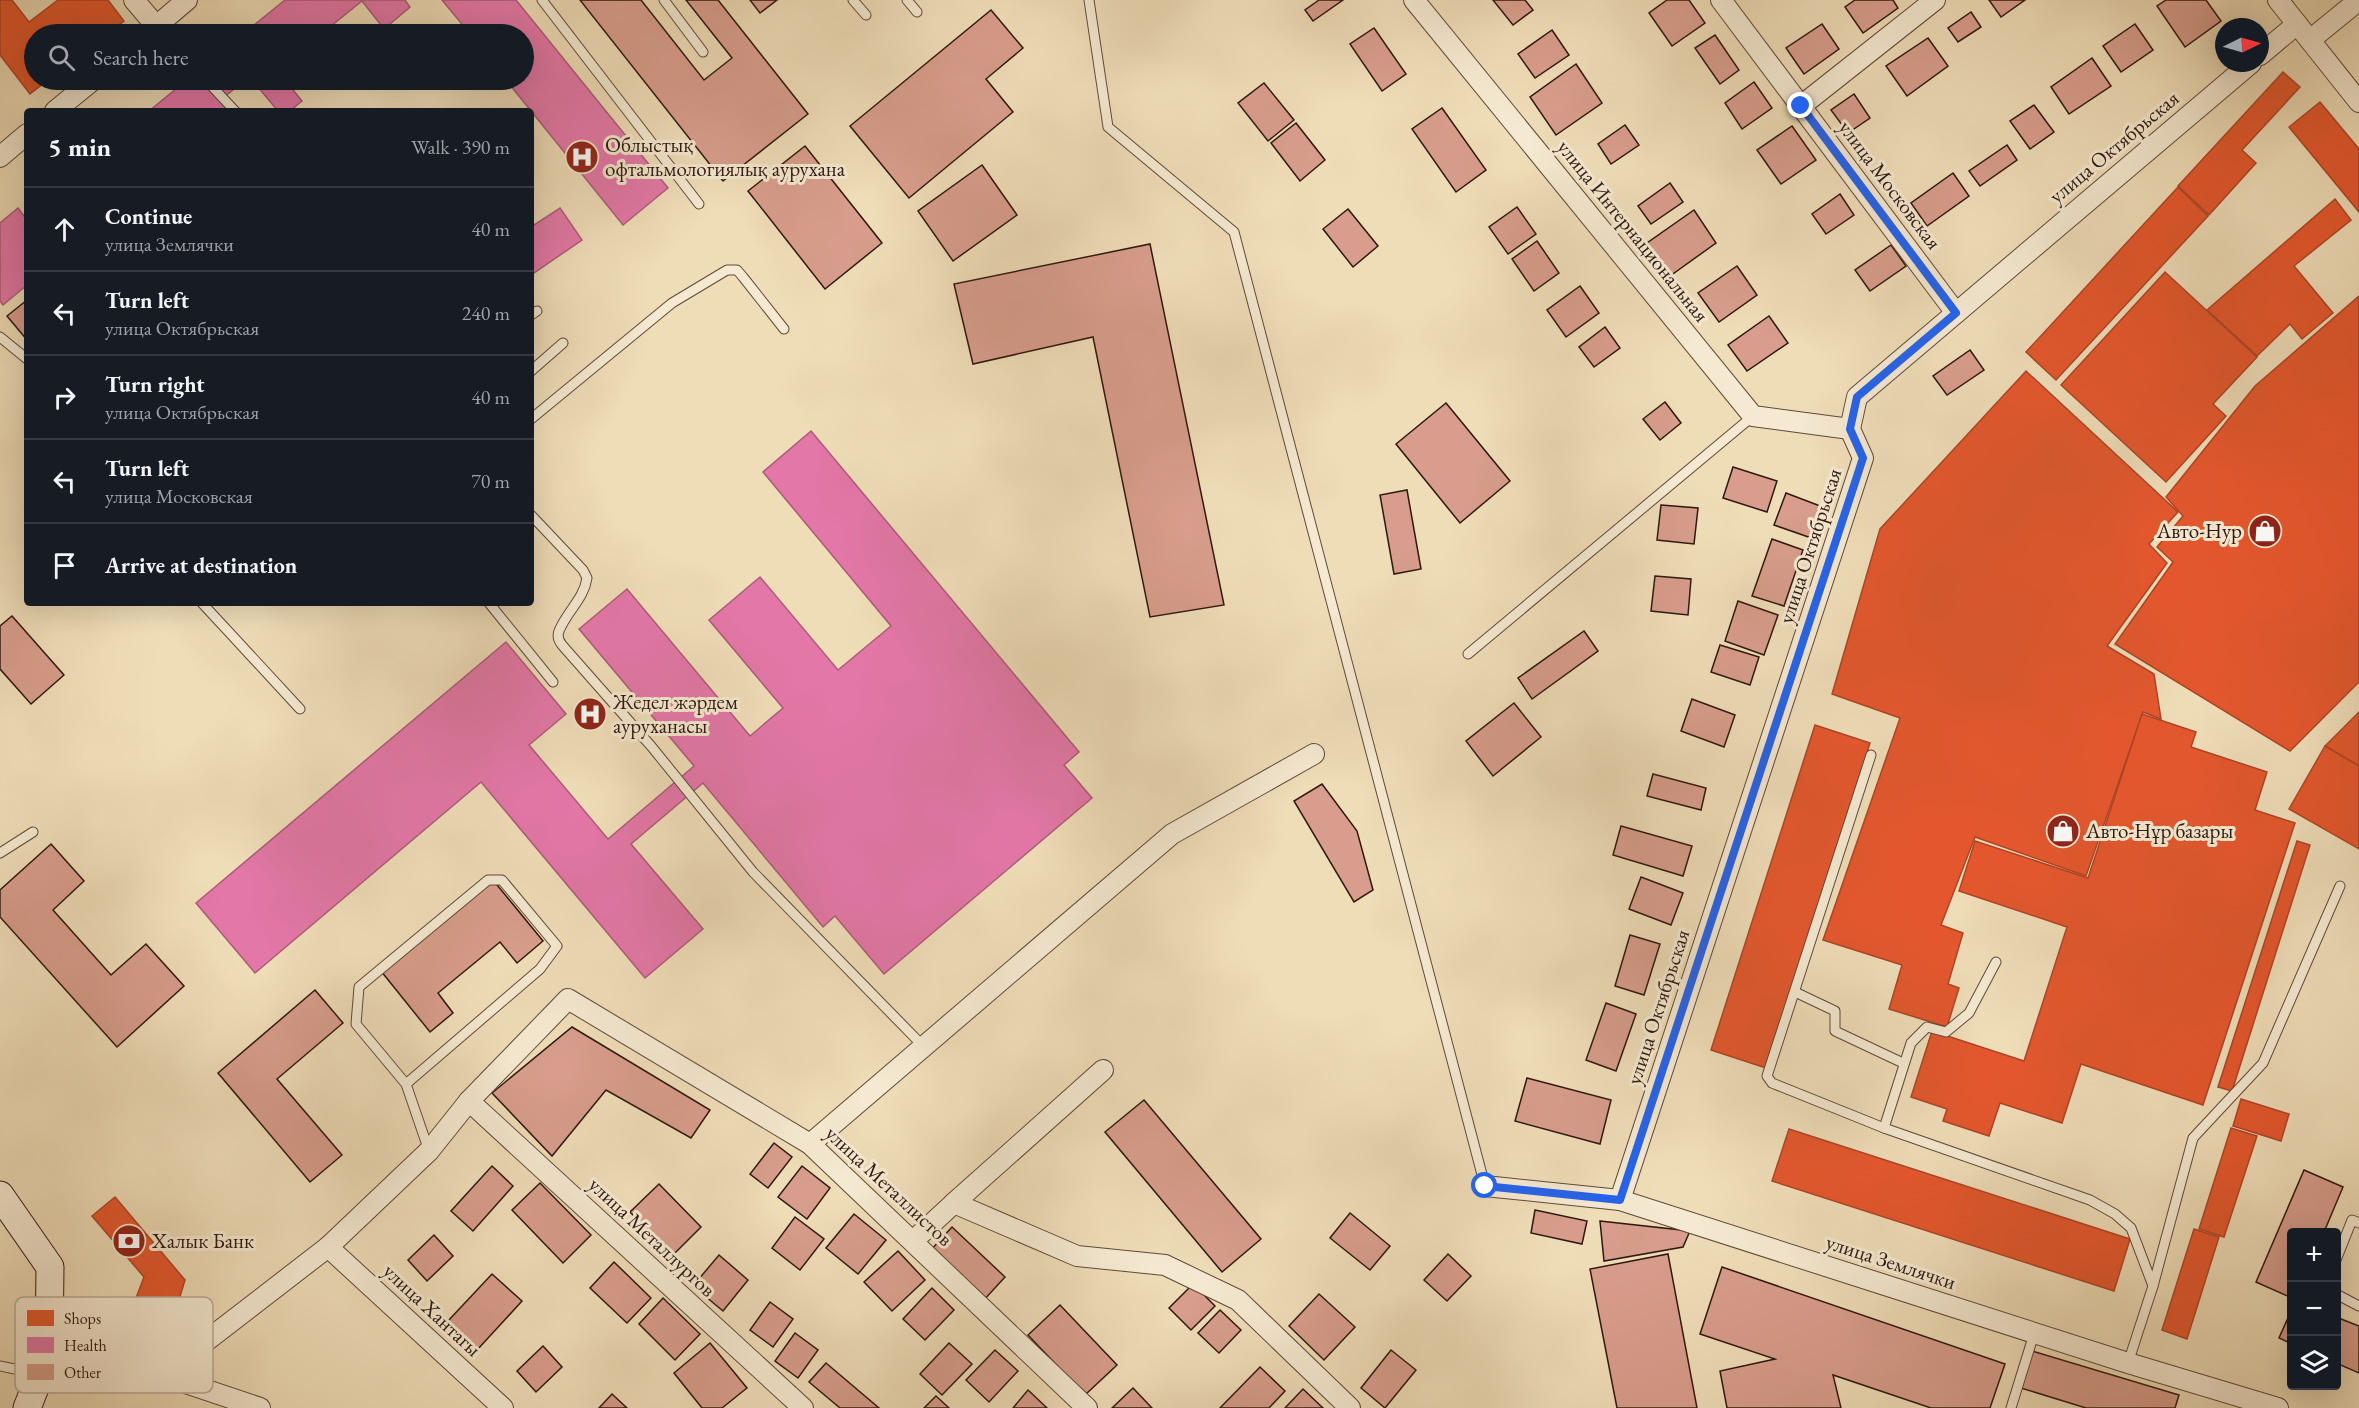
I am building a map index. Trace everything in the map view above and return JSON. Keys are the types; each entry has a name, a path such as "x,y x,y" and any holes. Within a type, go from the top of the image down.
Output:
{"main road":[{"path":"4,1199 50,1267 48,1297"},
{"path":"27,1408 33,1393"}],"street":[{"path":"134,0 150,24"},
{"path":"164,24 187,0"},
{"name":"улица Интернациональная","path":"1414,0 1753,416"},
{"name":"улица Московская","path":"1721,0 1956,313"},
{"path":"1801,106 1935,0"},
{"path":"2278,0 2359,102"},
{"path":"2310,40 2359,0"},
{"path":"2269,47 2297,24"},
{"name":"улица Октябрьская","path":"1620,1200 1863,458 1850,429 1857,397 2240,72"},
{"path":"59,108 81,90"},
{"path":"0,156 24,136"},
{"path":"1753,416 1850,429"},
{"path":"810,1144 1172,834 1314,754"},
{"name":"улица Металлистов","path":"469,1101 568,999 810,1144 1087,1408"},
{"path":"912,1241 1103,1070"},
{"path":"213,1336 328,1247 429,1151 469,1101"},
{"name":"улица Металлургов","path":"469,1101 803,1408"},
{"name":"улица Землячки","path":"1485,1186 1620,1200 2128,1364 2278,1408"},
{"path":"954,1203 1077,1256 1165,1265 1238,1300 1350,1408"},
{"name":"улица Хантагы","path":"328,1247 503,1408"},
{"path":"213,1392 260,1408"}],"lane":[{"path":"542,0 699,204"},
{"path":"664,0 703,52"},
{"path":"853,0 866,15"},
{"path":"907,0 917,12"},
{"path":"1089,0 1108,127 1234,232 1485,1186"},
{"path":"215,90 232,108"},
{"path":"534,417 672,303 727,270 737,270 784,329"},
{"path":"0,337 24,357"},
{"path":"534,367 562,343"},
{"path":"1468,654 1753,416"},
{"path":"534,518 583,570 587,578 581,597 559,631 558,640 651,746 753,872 924,1047"},
{"path":"205,606 300,709"},
{"path":"491,606 553,682"},
{"path":"1871,755 1767,1076 1772,1083 1884,1128 2090,1200 2115,1214 2131,1228 2153,1286"},
{"path":"0,853 33,831"},
{"path":"406,1084 540,969 556,946 502,880 488,880 359,987 356,1024 406,1084 429,1151"},
{"path":"2128,1364 2153,1286 2193,1138 2263,1063 2340,886"},
{"path":"1884,1128 1911,1043 1927,1027 1946,1032 1969,1013 1996,962"},
{"path":"1795,992 1835,1011 1835,1031 1904,1063"},
{"path":"2341,1249 2352,1220 2359,1223"},
{"path":"2341,1296 2359,1306"},
{"path":"2011,1408 2034,1334"},
{"path":"0,1366 15,1365"}],"building: Shops":[{"path":"0,0 12,0 29,22 58,0 108,0 124,21 120,24 24,24 24,86 0,55"},
{"path":"2283,72 2300,87 2242,150 2256,163 2209,215 2178,186"},
{"path":"2320,102 2359,149 2359,212 2289,127"},
{"path":"2178,187 2208,216 2056,380 2026,352"},
{"path":"2335,199 2351,220 2294,266 2333,313 2302,339 2290,324 2257,356 2207,310"},
{"path":"2165,272 2257,357 2213,404 2226,416 2166,482 2061,385"},
{"name":"Авто-Нур","path":"2359,296 2359,682 2290,751 2115,644 2173,562 2157,547 2183,516 2166,497 2255,386"},
{"path":"2026,371 2178,512 2149,544 2167,563 2107,646 2154,674 2161,719 2143,712 2086,876 1975,837 1941,925 1963,933 1948,984 1959,988 1947,1027 1889,1009 1902,965 1823,940 1900,718 1832,694 1880,529"},
{"path":"2359,712 2359,766 2325,746"},
{"path":"2142,714 2196,732 2191,747 2267,772 2255,810 2295,823 2203,1105 2081,1064 2062,1123 2000,1103 1989,1136 1943,1121 1947,1109 1911,1097 1932,1031 2024,1061 2067,927 1959,891 1975,841 2088,878"},
{"path":"1815,725 1870,743 1766,1068 1711,1050"},
{"path":"2325,746 2359,766 2359,849 2289,809"},
{"path":"2297,841 2310,845 2232,1091 2218,1087"},
{"path":"2241,1099 2289,1114 2281,1141 2233,1126"},
{"path":"2231,1128 2257,1136 2224,1237 2199,1229"},
{"path":"1789,1129 2130,1239 2114,1291 1772,1181"},
{"path":"115,1197 185,1280 180,1297 136,1297 144,1277 92,1216"},
{"path":"2194,1229 2219,1237 2187,1339 2162,1330"}],"building: Health":[{"path":"285,0 405,0 410,7 390,24 380,24 362,1 333,24 255,24"},
{"path":"442,0 516,0 668,188 623,225 534,115 534,108 529,108 514,90 534,90 534,24 462,24"},
{"path":"175,90 233,90 220,100 227,108 153,108"},
{"path":"260,90 293,90 302,101 294,108 275,108"},
{"path":"18,208 24,216 24,288 3,305 0,301 0,223"},
{"path":"560,208 582,240 534,273 534,225"},
{"path":"811,431 1079,752 1064,765 1092,798 884,974 835,916 823,927 703,783 631,844 703,929 645,978 481,782 255,973 196,903 506,642 566,714 529,745 608,839 694,766 579,629 627,589 750,736 783,708 709,620 760,577 838,670 891,626 763,472"}],"building: Other":[{"path":"580,0 641,0 704,80 732,58 686,0 718,0 808,114 723,181"},
{"path":"750,0 777,0 760,13"},
{"path":"1319,0 1343,0 1313,21 1305,10"},
{"path":"1493,0 1525,0 1533,10 1513,25"},
{"path":"1667,0 1689,0 1705,23 1672,46 1649,13"},
{"path":"1855,0 1893,0 1898,8 1863,33 1845,7"},
{"path":"1989,0 2025,0 2001,17"},
{"path":"2166,0 2206,0 2219,18 2215,18 2215,25 2185,47 2157,6"},
{"path":"991,10 1023,48 986,79 1013,112 909,198 850,126"},
{"path":"1971,12 1981,27 1958,42 1948,28"},
{"path":"1822,24 1839,49 1804,74 1786,48"},
{"path":"2135,24 2153,50 2121,72 2103,46"},
{"path":"1374,28 1406,74 1382,91 1350,44"},
{"path":"1552,30 1569,55 1535,78 1518,54"},
{"path":"1715,35 1739,70 1720,84 1695,48"},
{"path":"1928,38 1948,66 1907,96 1886,66"},
{"path":"2092,58 2111,86 2069,114 2051,87"},
{"path":"1576,64 1602,103 1556,135 1530,97"},
{"path":"1754,82 1772,108 1742,129 1725,103"},
{"path":"1264,83 1294,120 1268,141 1238,103"},
{"path":"1854,94 1870,118 1848,133 1831,110"},
{"path":"2034,105 2054,132 2030,149 2010,121"},
{"path":"1442,108 1486,170 1456,192 1412,129"},
{"path":"1296,123 1325,160 1300,181 1271,143"},
{"path":"1625,125 1639,145 1611,164 1598,144"},
{"path":"1792,126 1816,160 1781,184 1757,150"},
{"path":"2007,145 2017,160 1980,186 1969,171"},
{"path":"805,146 882,243 825,289 748,191"},
{"path":"982,165 1017,215 953,261 918,211"},
{"path":"1953,173 1969,196 1927,226 1911,203"},
{"path":"1670,183 1683,202 1651,224 1638,206"},
{"path":"1840,194 1854,215 1826,234 1812,214"},
{"path":"1517,207 1536,234 1508,254 1489,227"},
{"path":"1348,209 1378,246 1353,267 1323,229"},
{"path":"1694,210 1716,243 1670,276 1647,243"},
{"path":"1537,241 1559,273 1534,291 1512,259"},
{"path":"1150,244 1224,605 1150,617 1093,337 973,364 954,284"},
{"path":"1891,245 1906,266 1870,291 1855,270"},
{"path":"1737,266 1757,295 1719,322 1698,293"},
{"path":"1580,286 1599,313 1566,337 1547,310"},
{"path":"24,302 24,336 7,316"},
{"path":"1769,316 1788,343 1747,371 1728,345"},
{"path":"1605,327 1620,348 1594,367 1579,347"},
{"path":"1970,350 1984,370 1947,395 1933,376"},
{"path":"1665,402 1681,423 1660,440 1643,419"},
{"path":"1446,403 1510,481 1460,523 1396,444"},
{"path":"1733,467 1777,481 1767,512 1723,498"},
{"path":"1407,490 1421,569 1394,574 1380,495"},
{"path":"1786,493 1828,509 1817,540 1774,525"},
{"path":"1661,505 1698,508 1694,544 1657,540"},
{"path":"1772,539 1803,550 1784,606 1752,596"},
{"path":"1655,576 1691,579 1688,615 1651,611"},
{"path":"1738,601 1778,615 1764,655 1725,641"},
{"path":"12,616 64,675 31,704 0,669 0,626"},
{"path":"1584,631 1598,651 1532,699 1518,678"},
{"path":"1720,645 1759,657 1750,685 1711,672"},
{"path":"1692,699 1735,715 1724,747 1681,731"},
{"path":"1514,703 1541,737 1493,776 1466,741"},
{"path":"1653,774 1706,788 1701,810 1647,796"},
{"path":"1322,784 1357,831 1373,890 1354,902 1294,801"},
{"path":"1621,826 1692,846 1683,876 1613,855"},
{"path":"51,844 84,881 53,910 111,975 146,944 184,986 117,1047 0,917 0,890"},
{"path":"1641,877 1683,893 1671,925 1629,909"},
{"path":"493,880 543,941 517,963 500,942 438,993 453,1013 430,1032 381,971"},
{"path":"1630,935 1660,944 1644,995 1615,986"},
{"path":"315,990 343,1023 277,1079 342,1155 310,1182 218,1073"},
{"path":"1606,1003 1636,1014 1616,1071 1586,1060"},
{"path":"572,1027 710,1110 691,1138 606,1090 552,1156 492,1093"},
{"path":"1527,1078 1611,1100 1600,1144 1515,1121"},
{"path":"1144,1100 1261,1239 1222,1272 1105,1132"},
{"path":"774,1143 792,1157 768,1188 750,1174"},
{"path":"492,1166 513,1186 473,1231 451,1211"},
{"path":"802,1166 830,1188 807,1219 778,1197"},
{"path":"2304,1170 2343,1187 2326,1228 2287,1228 2287,1296 2256,1282"},
{"path":"540,1183 591,1235 563,1263 512,1210"},
{"path":"659,1184 701,1227 673,1255 630,1212"},
{"path":"1535,1210 1587,1221 1582,1244 1531,1233"},
{"path":"1350,1213 1390,1246 1370,1270 1330,1238"},
{"path":"854,1214 886,1240 858,1274 826,1248"},
{"path":"795,1217 824,1239 800,1270 772,1248"},
{"path":"1600,1221 1690,1231 1683,1247 1604,1261"},
{"path":"952,1227 1005,1277 983,1301 930,1251"},
{"path":"434,1235 453,1256 427,1281 408,1260"},
{"path":"898,1251 925,1280 892,1311 864,1282"},
{"path":"1448,1254 1471,1276 1447,1301 1424,1280"},
{"path":"1668,1254 1697,1408 1617,1408 1590,1269"},
{"path":"719,1255 748,1280 723,1311 693,1286"},
{"path":"614,1262 651,1298 627,1323 590,1288"},
{"path":"1722,1267 2005,1364 1990,1408 1931,1408 1833,1375 1841,1408 1727,1408 1720,1371 1775,1359 1700,1334"},
{"path":"492,1274 522,1301 478,1349 448,1321"},
{"path":"1193,1284 1215,1306 1191,1330 1169,1308"},
{"path":"932,1288 954,1310 925,1340 903,1319"},
{"path":"1319,1294 1355,1327 1324,1360 1289,1326"},
{"path":"663,1298 700,1334 675,1360 639,1324"},
{"path":"770,1302 793,1319 773,1347 750,1330"},
{"path":"1060,1305 1117,1365 1085,1395 1028,1335"},
{"path":"1220,1310 1241,1330 1219,1353 1198,1333"},
{"path":"2341,1319 2359,1326 2359,1373 2341,1365"},
{"path":"2287,1320 2287,1342 2279,1338"},
{"path":"795,1333 818,1350 798,1378 775,1361"},
{"path":"710,1343 747,1388 722,1408 702,1408 674,1373"},
{"path":"949,1343 972,1364 942,1395 920,1374"},
{"path":"543,1346 562,1367 536,1392 517,1371"},
{"path":"995,1350 1018,1371 989,1402 966,1380"},
{"path":"1391,1350 1416,1370 1385,1408 1361,1388"},
{"path":"2032,1351 2179,1395 2175,1408 2086,1408 2021,1388"},
{"path":"826,1363 879,1408 840,1408 809,1382"},
{"path":"1260,1367 1285,1391 1269,1408 1220,1408"},
{"path":"1133,1388 1152,1408 1112,1408"},
{"path":"1303,1389 1323,1408 1285,1408"},
{"path":"1028,1390 1047,1408 1013,1408"},
{"path":"612,1394 627,1408 599,1408"},
{"path":"936,1396 949,1408 924,1408"}],"place":[{"name":"Облыстық офтальмологиялық аурухана","path":"582,157"},
{"name":"Авто-Нур","path":"2265,531"},
{"name":"Жедел жәрдем ауруханасы","path":"590,714"},
{"name":"Авто-Нұр базары","path":"2063,831"},
{"name":"Халык Банк","path":"129,1241"}],"route":[{"path":"1485,1186 1620,1200 1863,458 1850,429 1857,397 1956,313 1801,106"}]}
